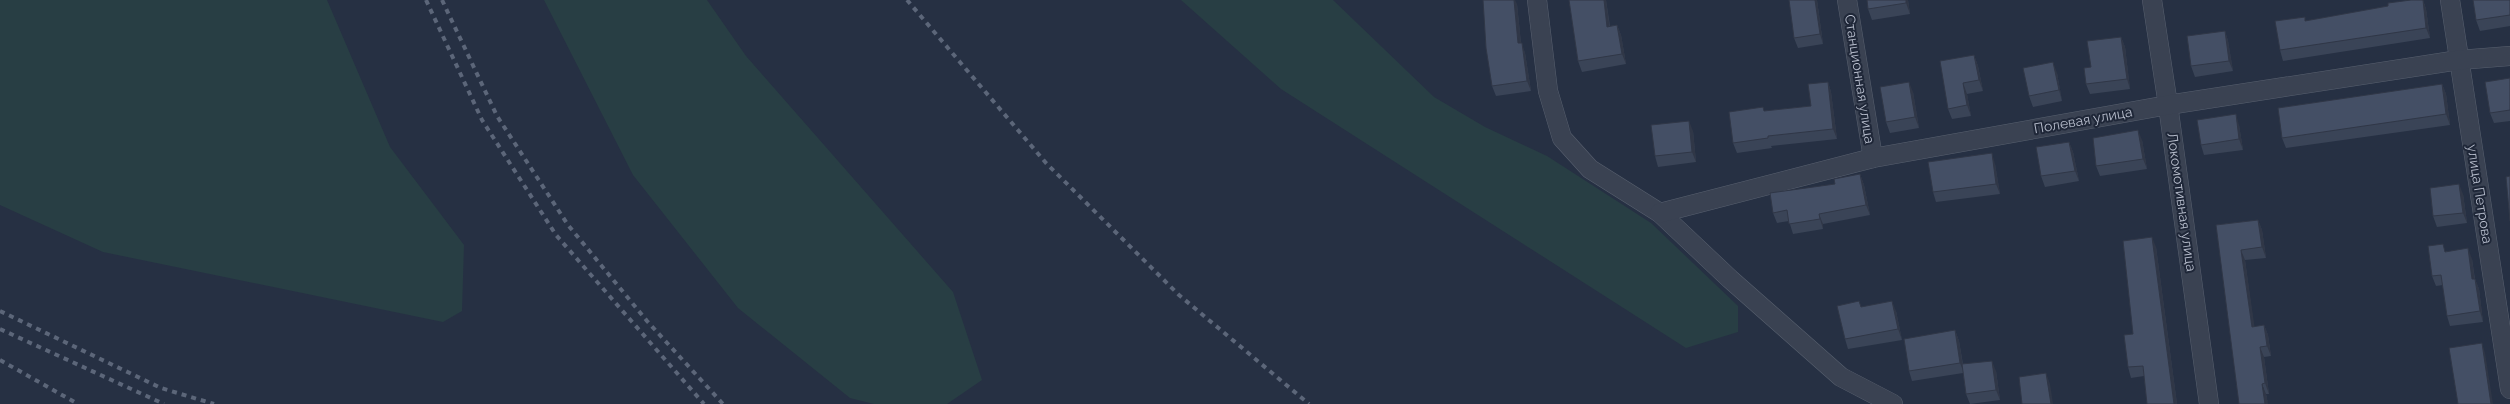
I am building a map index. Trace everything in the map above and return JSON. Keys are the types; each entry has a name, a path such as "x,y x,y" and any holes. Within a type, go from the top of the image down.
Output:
{"street":[{"path":"1537,0 1548,91 1562,138 1590,169 1660,213 1730,279 1841,377 1893,404"},
{"name":"Станционная улица","path":"1847,0 1873,158"},
{"name":"Локомотивная улица","path":"2152,0 2209,404"},
{"name":"улица Петрова","path":"2450,0 2510,389"},
{"name":"Полевая улица","path":"1660,213 1873,158 2168,105 2459,60 2510,56"}],"green space":[{"path":"0,0 327,0 390,147 464,245 462,311 443,322 103,252 0,205"},
{"path":"544,0 707,0 746,56 953,292 982,380 947,404 874,404 850,398 738,308 633,175"},
{"path":"1181,0 1333,0 1434,97 1485,127 1547,156 1651,223 1738,306 1738,332 1686,348 1281,89"}],"building":[{"path":"1483,0 1514,0 1518,43 1522,43 1527,81 1492,86 1486,48"},
{"path":"1569,0 1604,0 1607,27 1617,25 1622,54 1578,61"},
{"path":"1789,0 1815,0 1820,34 1794,38"},
{"path":"1867,0 1906,0 1906,3 1868,9"},
{"path":"2423,0 2426,28 2280,50 2275,21 2305,17 2305,21 2388,6 2388,3"},
{"path":"2473,0 2510,0 2510,15 2476,20"},
{"path":"2225,31 2229,61 2191,66 2187,36"},
{"path":"2121,37 2127,79 2086,84 2084,68 2091,67 2087,41"},
{"path":"1974,55 1979,80 1963,83 1967,105 1948,109 1940,61"},
{"path":"2053,62 2059,90 2029,96 2023,68"},
{"path":"2510,78 2510,110 2490,113 2485,82"},
{"path":"1828,82 1833,129 1768,136 1768,138 1733,143 1729,112 1763,107 1764,111 1811,106 1808,84"},
{"path":"1909,82 1915,117 1886,122 1880,87"},
{"path":"2442,84 2446,114 2282,138 2278,108"},
{"path":"2236,114 2239,139 2201,145 2197,120"},
{"path":"1689,121 1692,152 1655,156 1651,125"},
{"path":"2138,130 2143,159 2096,166 2093,138"},
{"path":"2069,142 2075,171 2041,176 2036,147"},
{"path":"1992,153 1996,184 1933,192 1928,162"},
{"path":"1860,174 1866,205 1819,214 1820,219 1789,224 1787,210 1773,213 1770,193 1835,184 1834,179"},
{"path":"2510,176 2510,221 2506,177"},
{"path":"2459,184 2463,213 2433,216 2430,188"},
{"path":"2258,220 2262,247 2241,250 2252,327 2264,325 2267,346 2260,347 2265,383 2262,384 2265,404 2239,404 2216,225"},
{"path":"2152,237 2174,404 2147,404 2143,366 2128,367 2124,335 2133,334 2123,241"},
{"path":"2443,244 2445,252 2468,248 2472,279 2475,279 2480,311 2447,316 2441,275 2432,276 2428,246"},
{"path":"1859,301 1861,307 1892,301 1898,329 1845,339 1837,306"},
{"path":"1955,330 1960,363 1909,371 1904,339"},
{"path":"2482,343 2491,404 2458,404 2449,348"},
{"path":"1992,361 1996,390 1966,394 1962,364"},
{"path":"2046,373 2051,404 2022,404 2019,377"}],"railway":[{"path":"426,0 482,120 556,235 704,404"},
{"path":"442,0 497,116 568,225 647,321 723,404"},
{"path":"907,0 1046,163 1179,295 1309,404"},
{"path":"0,311 161,388 214,404"},
{"path":"0,329 164,404"},
{"path":"0,360 78,404"}]}
